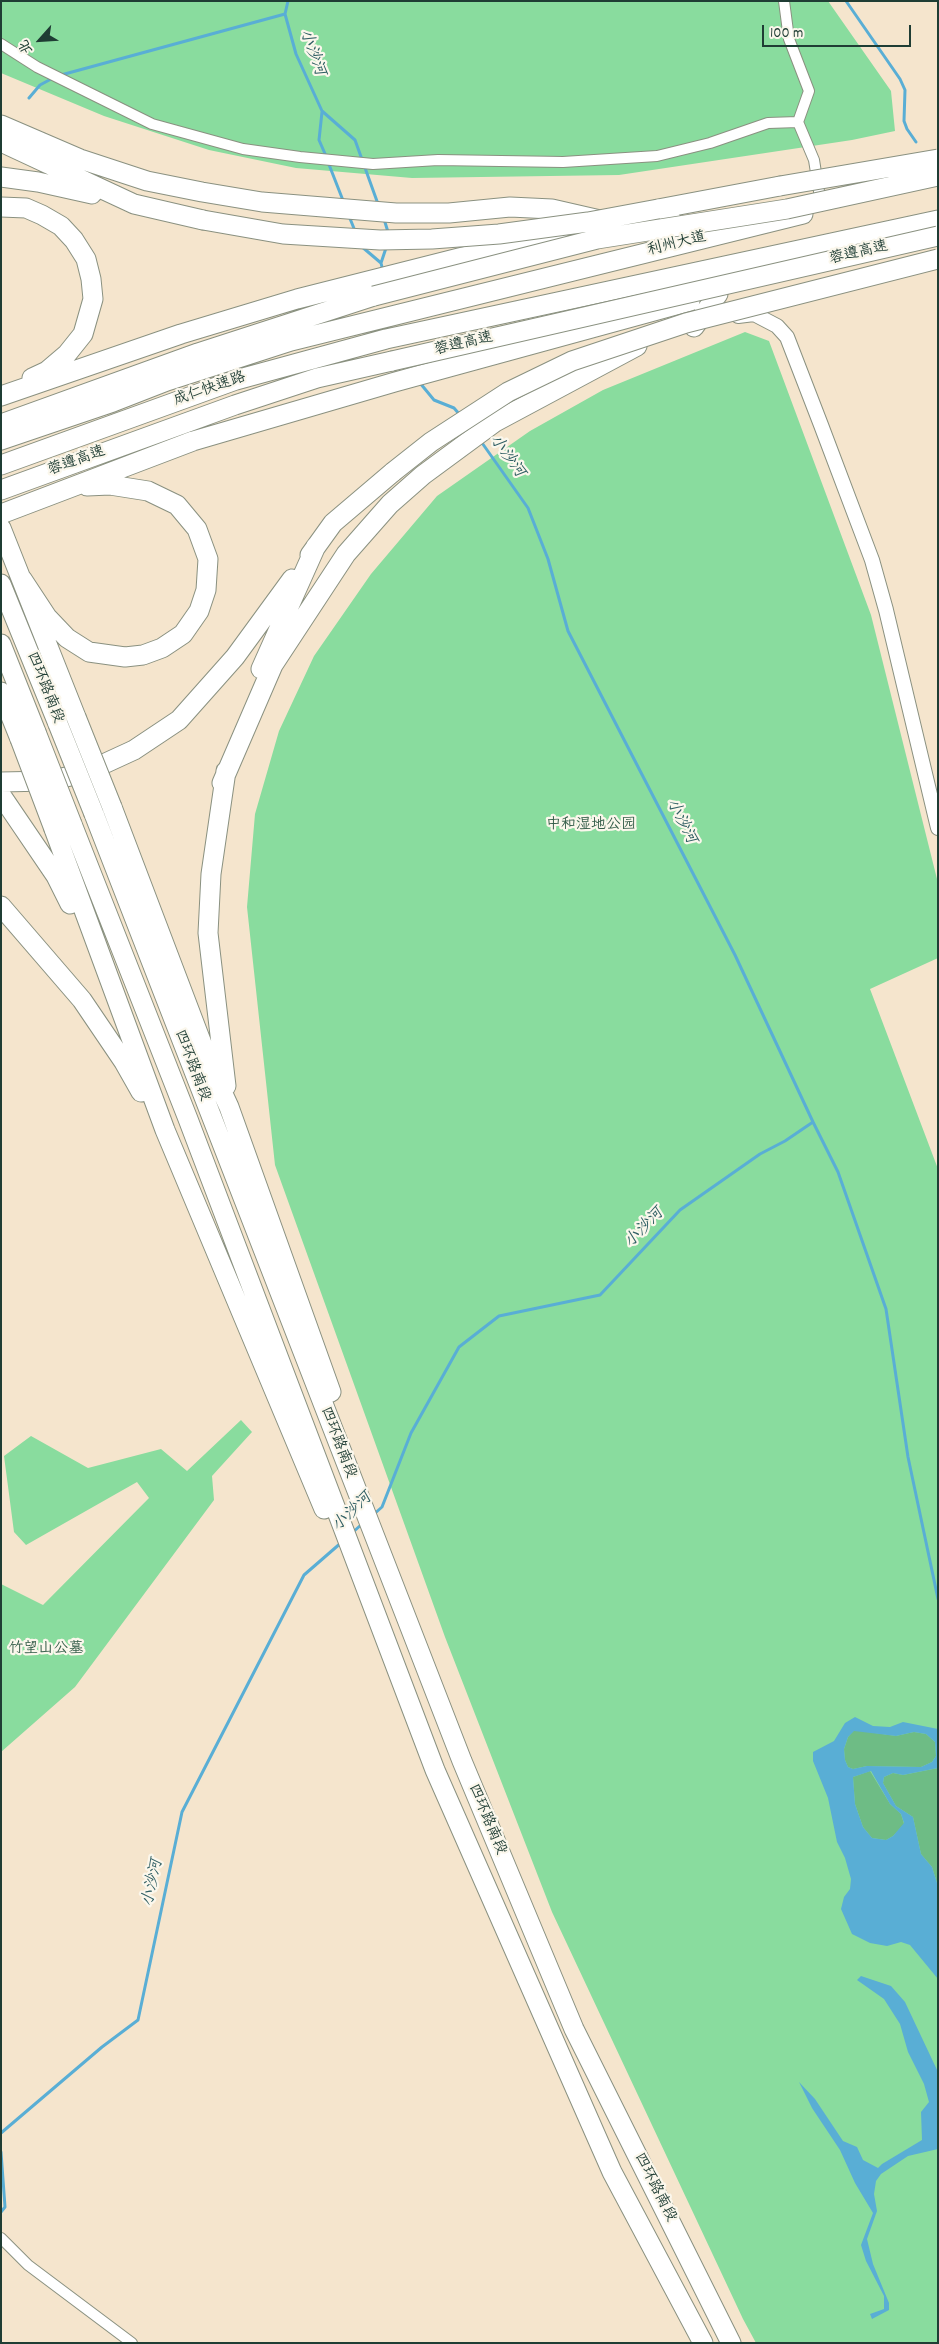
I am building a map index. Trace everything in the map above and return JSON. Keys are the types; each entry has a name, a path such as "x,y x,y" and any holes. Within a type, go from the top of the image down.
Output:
{"highway":[{"path":"1,125 80,159 147,181 262,202 396,213 449,213 510,207 552,209 614,223"},
{"path":"1,142 134,204"},
{"path":"1,177 38,182 203,220 284,234 380,240 499,234 588,222 938,159"},
{"path":"1,396 181,334 296,299 372,288 597,239 787,209 938,176"},
{"name":"利州大道","path":"416,309 793,216 938,183"},
{"path":"1,207 26,208 61,226 74,240 86,259 93,299 83,334 67,354 46,370 1,396"},
{"path":"1,424 372,288 406,271 614,223 793,216"},
{"name":"利州大道","path":"423,330 762,260 938,220"},
{"name":"蓉遵高速","path":"1,490 317,378 938,236"},
{"path":"1,782 48,781 84,773 134,750 179,720 235,657 334,523 430,442 508,392 572,361 686,324 938,259"},
{"path":"692,330 718,294 762,260"},
{"path":"1,514 193,441 396,382 718,294"},
{"name":"成仁快速路","path":"1,440 229,360 416,309"},
{"name":"成仁快速路","path":"1,465 236,380 423,330"},
{"path":"222,783 273,666 346,554 390,504 423,475 495,422 637,346"},
{"path":"22,579 47,617 67,638 89,652 125,658 142,655 162,648 183,634 199,611 206,590 208,559 196,529 177,505 148,491 110,485 68,488"},
{"path":"5,535 218,1071 355,1475"},
{"path":"218,1071 208,933 211,874 222,783 236,733 266,654 316,546"},
{"name":"四环路南段","path":"1,584 94,814 209,1112 355,1475 462,1760 574,2029 731,2343"},
{"name":"四环路南段","path":"1,644 28,736 72,824 178,1092 329,1506 435,1770 612,2172 703,2343"},
{"path":"1,692 28,736 54,829 151,1102 329,1506"},
{"path":"1,795 30,835 56,876 118,1005"},
{"path":"1,906 82,1000 151,1102"}],"main road":[{"path":"637,346 744,314 754,314 778,326 787,337 872,560 886,610 938,828"}],"street":[{"path":"784,1 789,39 810,91 798,122 814,160 822,210"},
{"path":"1,44 37,67 152,124 243,149 300,158 373,164 438,160 563,162 657,156 710,143 768,123 798,122"},
{"path":"1,2238 28,2266 132,2343"}],"green space":[{"path":"1,1 828,1 891,91 895,131 852,140 619,175 412,178 296,168 209,150 104,116 1,73"},
{"name":"中和湿地公园","path":"745,332 769,341 871,615 938,883 938,958 870,989 938,1169 938,2343 756,2343 743,2319 552,1912 445,1637 275,1165 247,907 255,814 279,731 314,656 371,574 437,496 530,431 603,390"},
{"name":"竹望山公墓","path":"241,1420 252,1432 212,1476 214,1500 75,1687 1,1752 1,1584 43,1605 149,1498 137,1482 26,1545 14,1532 4,1456 31,1436 88,1468 161,1449 187,1471"},
{"path":"854,1730 896,1736 914,1732 926,1734 935,1742 936,1756 932,1762 921,1767 867,1766 853,1769 848,1767 844,1749 848,1737"},
{"path":"938,1768 938,1886 932,1867 921,1854 913,1817 896,1806 883,1783 884,1777 893,1773 903,1775"},
{"path":"870,1771 890,1804 901,1814 904,1824 893,1836 886,1840 872,1838 863,1827 855,1804 853,1777"}],"water":[{"path":"855,1717 873,1726 890,1727 903,1722 938,1729 938,1768 903,1775 893,1773 884,1777 883,1783 896,1806 913,1817 921,1854 932,1867 938,1886 938,1979 910,1945 901,1942 887,1946 870,1943 852,1934 841,1909 844,1897 850,1889 851,1879 845,1858 837,1842 828,1798 813,1761 813,1752 834,1741 845,1723","holes":["854,1731 896,1736 914,1732 926,1734 935,1742 936,1756 932,1762 921,1767 867,1766 853,1769 848,1767 844,1749 848,1737","871,1771 890,1804 901,1814 904,1823 893,1836 886,1840 872,1838 863,1827 855,1804 853,1777"]},
{"path":"861,1976 891,1986 905,2002 938,2072 938,2149 908,2156 881,2174 876,2181 874,2194 877,2211 867,2239 873,2264 889,2303 889,2310 872,2319 870,2314 884,2309 884,2296 866,2261 861,2245 873,2213 855,2183 840,2150 812,2108 799,2082 815,2099 843,2141 857,2147 863,2160 878,2168 922,2140 921,2112 929,2102 924,2084 908,2052 900,2024 884,1999 857,1980"}],"waterway":[{"name":"小沙河","path":"288,1 285,14 296,54 322,111 355,140 378,204"},
{"path":"846,1 900,79 905,90 904,121 916,142"},
{"path":"61,75 285,14"},
{"path":"29,98 40,85 53,78"},
{"name":"小沙河","path":"322,112 319,140 326,156"},
{"name":"小沙河","path":"328,162 344,203"},
{"name":"小沙河","path":"349,216 355,231"},
{"name":"小沙河","path":"384,219 388,232"},
{"name":"小沙河","path":"383,271 381,263 387,245"},
{"name":"小沙河","path":"361,246 381,263"},
{"name":"小沙河","path":"420,383 434,400 454,408 460,415"},
{"name":"小沙河","path":"373,1515 382,1507 411,1433 459,1347 499,1316 600,1295 680,1210 760,1154 785,1141 813,1122 735,955 568,631 548,559 528,508 480,440"},
{"path":"813,1122 838,1172 886,1309 908,1457 938,1599"},
{"name":"小沙河","path":"352,1533 362,1524"},
{"name":"小沙河","path":"1,2133 102,2047 138,2020 182,1812 304,1575 342,1542"},
{"name":"小沙河","path":"1,2152 5,2207 1,2212"}]}
